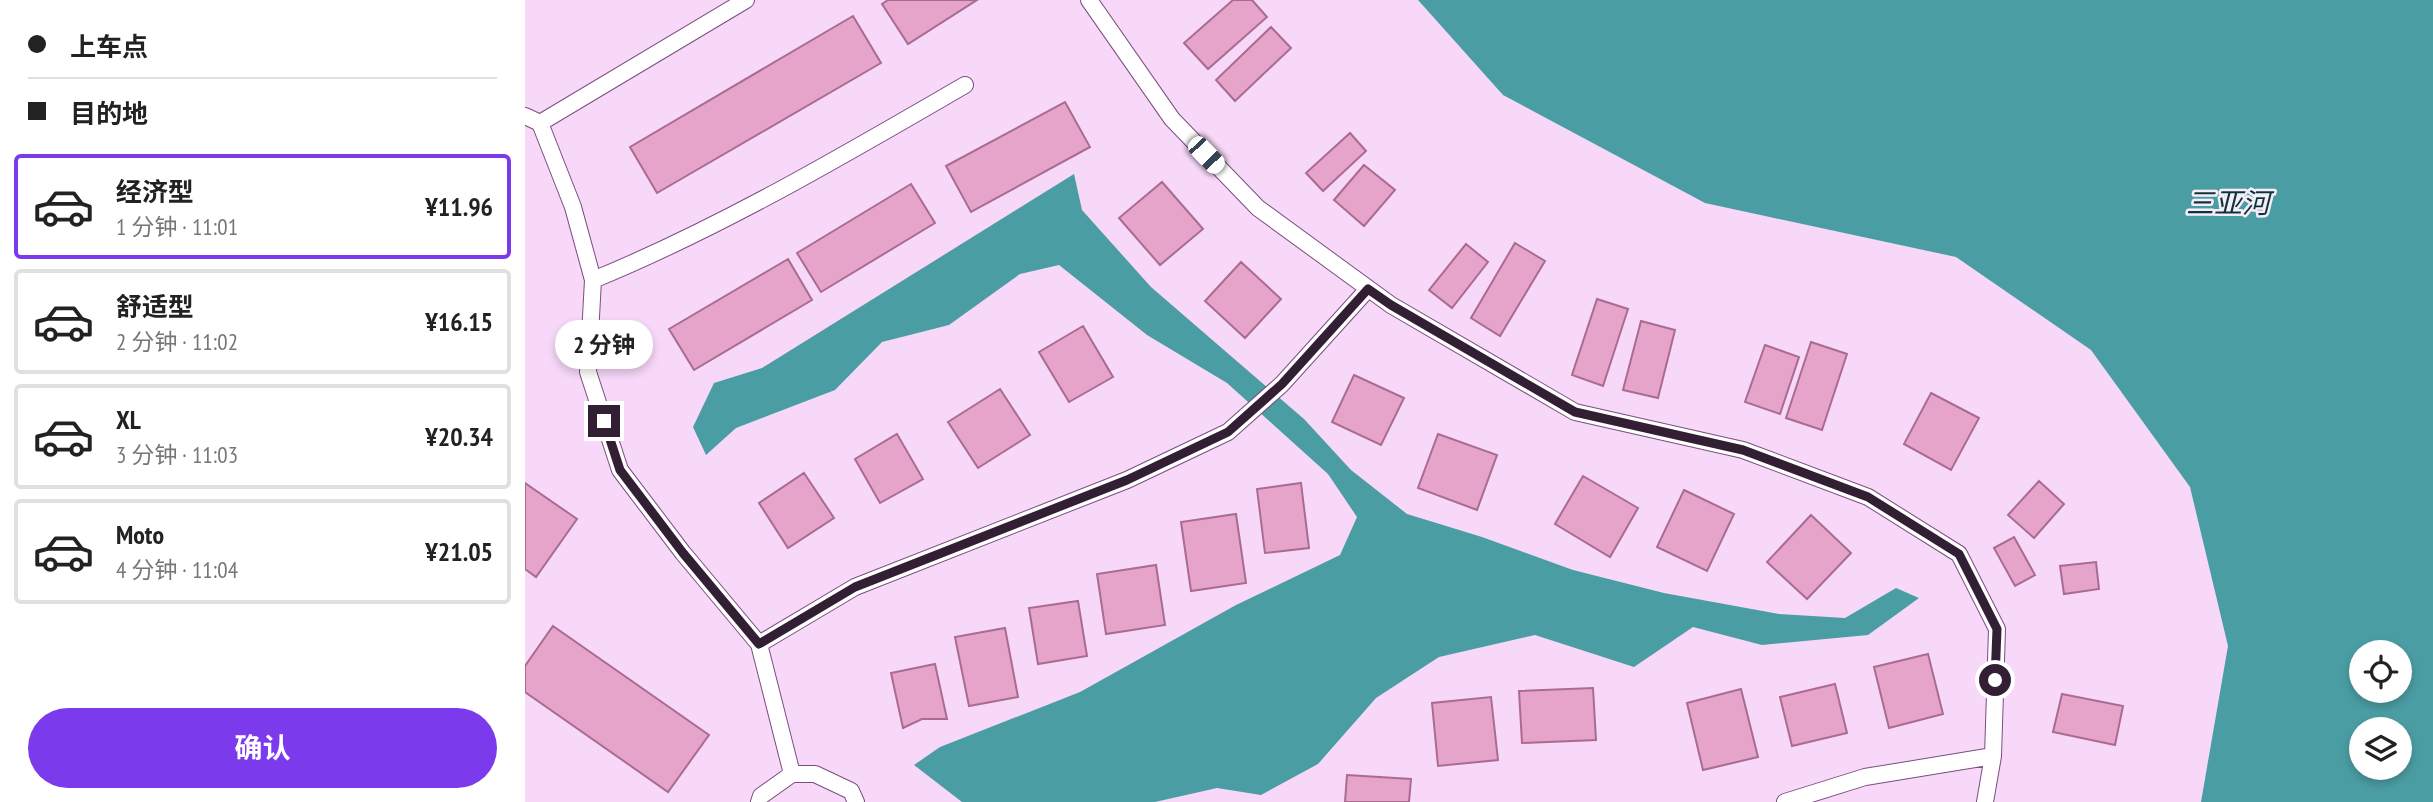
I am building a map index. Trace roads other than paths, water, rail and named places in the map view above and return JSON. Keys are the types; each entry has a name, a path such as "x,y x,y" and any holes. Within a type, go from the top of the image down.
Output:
{"lane":[{"path":"540,123 746,0"},
{"path":"1089,0 1172,119 1258,208 1391,305 1575,412 1743,450 1868,497 1959,554 1997,629 1993,756 1985,802"},
{"path":"593,281 660,253 965,85"},
{"path":"525,116 540,123 573,207 593,281 588,372 620,470 683,553 759,644 792,774"},
{"path":"759,644 855,587 1127,480 1228,432 1282,384 1368,289"},
{"path":"1784,802 1864,776 1993,756"},
{"path":"759,802 761,796 792,774 815,774 851,791 856,802"}],"water":[{"name":"三亚河","path":"1418,0 2433,0 2433,802 2201,802 2228,646 2190,487 2091,350 1956,257 1705,203 1503,95"},
{"path":"1074,174 1082,210 1151,287 1304,419 1351,470 1407,514 1482,537 1573,570 1664,593 1779,614 1845,618 1896,588 1919,598 1868,635 1762,645 1693,627 1634,667 1535,635 1439,657 1376,698 1318,764 1261,795 1217,788 1155,802 962,802 914,765 940,747 1080,692 1236,605 1340,555 1357,517 1328,474 1227,383 1147,335 1059,265 1020,274 949,325 882,342 835,390 736,428 706,455 693,427 714,383 762,368"}]}
